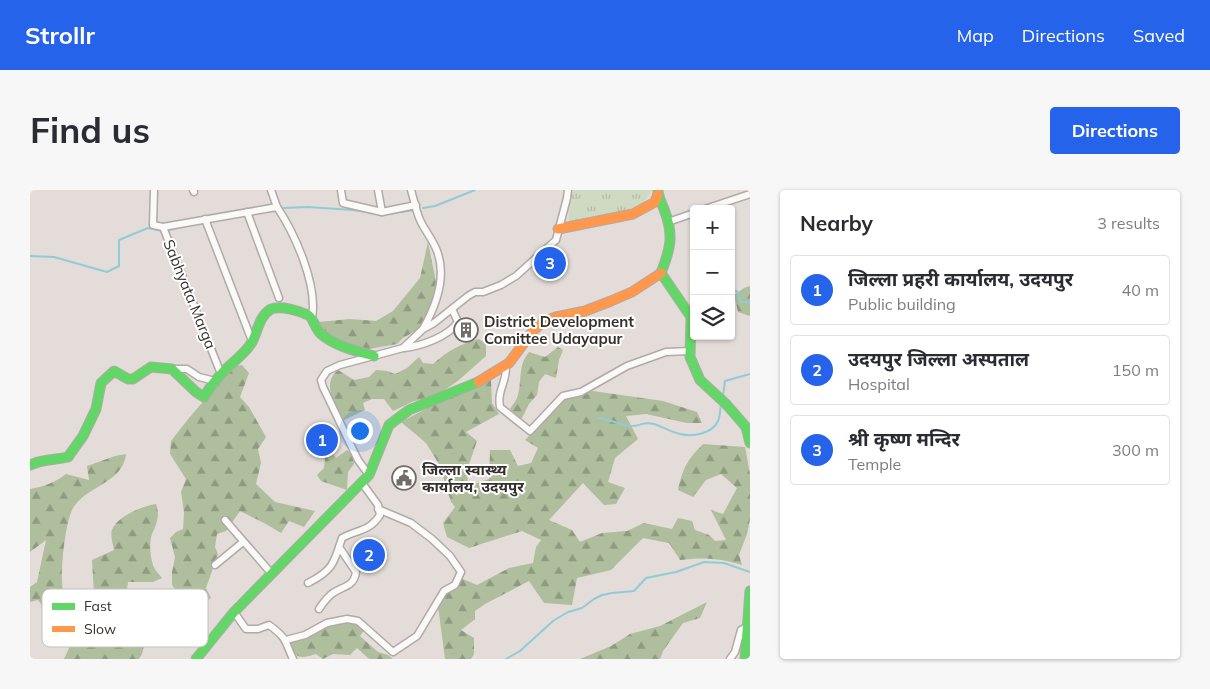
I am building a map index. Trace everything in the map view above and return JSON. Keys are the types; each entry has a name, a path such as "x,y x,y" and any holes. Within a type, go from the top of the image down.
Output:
{"main road":[{"path":"558,230 633,214 655,202 658,192"},
{"path":"208,644 234,612 271,573 334,508 366,479 389,425 409,410 478,382 506,365 516,355 532,331 543,322 557,315 579,312 625,296 650,278 661,273 670,248 670,237 668,222 658,192"},
{"path":"661,273 691,316 690,357 700,380 723,401 746,427 750,444"},
{"path":"30,465 41,460 68,457 83,436 96,409 101,383 114,371 128,380 133,379 151,367 172,369 196,392 204,397 218,378 246,350 267,312 274,308 282,307 308,315 312,318 312,324 317,330 332,342 345,348 374,356"},
{"path":"745,659 750,592"},
{"path":"196,659 206,647"}],"street":[{"path":"154,190 153,225 163,227"},
{"path":"271,190 277,206 289,224 312,287 314,308 312,318"},
{"path":"341,190 343,203 382,212 416,205"},
{"path":"378,190 382,212"},
{"path":"411,190 420,219 438,251 442,271 438,293 430,317 423,329"},
{"path":"402,348 423,329 475,292 483,292 502,285 516,276 556,240 568,190"},
{"path":"716,205 750,194"},
{"name":"Sabhyata Marga","path":"218,378 163,227 277,206"},
{"path":"247,212 279,298"},
{"path":"668,222 690,214"},
{"path":"205,219 252,341"},
{"path":"308,583 323,575 334,563 342,538 374,524 380,515 358,460 328,400 322,380 327,371 340,365 427,343 454,328 458,322 452,309"},
{"path":"506,365 506,375 498,396 500,407 530,431 563,396 581,392 628,366 666,352 690,352"},
{"path":"172,369 187,369 199,377 218,378"},
{"path":"286,640 305,634 327,623 347,619 358,621 393,652 417,636 444,591 455,585 461,572 450,556 411,524 378,509"},
{"path":"225,520 271,573"},
{"path":"215,565 244,542"},
{"path":"319,609 334,592 348,586 355,579 356,572 339,547"},
{"path":"234,612 246,629 258,629 269,625 286,640 293,659"},
{"path":"730,659 735,652 741,630 748,626"}],"green space":[{"path":"572,190 652,190 640,208 569,225 568,208"},
{"path":"428,242 436,282 433,300 426,317 417,330 397,344 364,350 332,338 318,326 319,322 350,319 376,321 393,311 420,278"},
{"path":"750,286 750,316 738,312 735,299 735,294"},
{"path":"479,339 486,344 486,356 459,380 431,399 414,401 393,411 384,399 372,399 363,403 365,410 344,420 331,395 330,382 338,370 354,380 369,377 376,370 395,374 407,368 419,357 423,363 433,364 454,348"},
{"path":"558,347 563,350 556,378 545,374 539,382 537,395 529,404 521,420 510,409 517,397 523,362 529,352 545,357"},
{"path":"242,365 249,373 240,397 249,407 266,437 258,449 261,463 256,484 275,502 315,511 304,527 289,521 281,533 240,511 226,531 217,534 215,547 218,554 206,589 175,589 172,585 172,572 175,557 170,538 176,532 183,529 184,512 181,492 186,479 170,454 171,441 234,366"},
{"path":"491,380 492,403 499,414 466,432 477,441 467,470 468,486 489,479 490,450 510,450 518,466 531,463 538,448 525,440 564,400 593,391 663,401 697,412 702,423 687,423 646,414 626,416 638,439 615,458 608,482 625,488 616,504 604,505 583,483 549,520 572,530 580,542 602,533 627,531 644,523 672,529 678,518 692,521 695,530 709,535 715,541 726,540 711,510 723,514 737,488 721,474 706,480 693,497 678,490 686,465 703,444 745,447 750,474 750,519 747,534 739,555 742,565 711,559 680,560 669,543 643,538 611,570 577,578 572,605 544,603 529,581 485,604 475,611 475,619 461,630 474,638 474,654 471,659 445,659 438,606 446,590 463,579 477,585 509,568 533,563 536,547 541,540 522,531 469,548 447,537 443,523 455,507 451,502 439,464 426,443 401,422 435,404"},
{"path":"331,436 333,442 330,449 336,458 347,450 353,456 354,464 348,472 347,490 321,481 317,475 324,468 325,459 317,451 326,437"},
{"path":"126,454 118,472 111,479 85,495 72,510 65,535 62,566 63,589 42,589 42,608 38,600 30,602 30,587 37,582 46,540 30,552 30,489 49,484 66,474 89,480 87,466"},
{"path":"156,504 157,523 150,545 155,570 162,578 153,582 128,582 127,589 94,589 92,560 114,550 111,532 119,520 144,507"},
{"path":"707,602 700,618 683,623 663,651 660,659 580,659 611,646 630,634 660,626"},
{"path":"352,622 365,629 360,636 378,652 388,655 393,659 369,659 357,648 350,655 333,654 323,659 316,654 302,657 296,655 290,643 320,629"},
{"path":"70,647 144,647 139,659 64,659"}],"waterway":[{"path":"423,208 435,206 475,190"},
{"path":"283,208 308,207 380,214"},
{"path":"387,214 415,210"},
{"path":"169,230 186,226"},
{"path":"30,256 54,257 107,272 119,266 119,240 148,228 163,231"},
{"path":"735,291 737,291 741,302 750,302"},
{"path":"723,396 725,381 750,374"},
{"path":"598,418 628,426 650,423 680,434 696,435 707,432 715,425 719,419 721,405"},
{"path":"506,659 520,651 553,621 568,612 582,608 602,595 634,591 646,578 676,572 704,562 724,563 750,572"}],"traffic: fast":[{"path":"658,190 668,221 670,236 669,250 661,273 691,317 690,357 700,380 726,404 746,427 750,443"},
{"path":"30,465 68,457 83,436 96,409 101,383 114,371 128,379 133,379 151,367 172,369 196,392 204,397 219,376 249,346 261,320 271,309 285,308 308,315 319,332 333,342 374,356"},
{"path":"208,644 234,612 369,475 389,425 409,410 478,382"},
{"path":"745,659 750,591"},
{"path":"196,659 206,647"}],"traffic: slow":[{"path":"558,229 633,214 655,202 658,194"},
{"path":"478,382 509,363 533,331 543,322 556,317 585,311 611,301 632,292 661,273"}],"place":[{"name":"श्री कृष्ण मन्दिर","path":"550,263"},
{"name":"District Development Comittee Udayapur","path":"466,330"},
{"name":"जिल्ला प्रहरी कार्यालय, उदयपुर","path":"322,440"},
{"name":"जिल्ला स्वास्थ्य कार्यालय, उदयपुर","path":"404,478"},
{"name":"उदयपुर जिल्ला अस्पताल","path":"369,555"}]}
